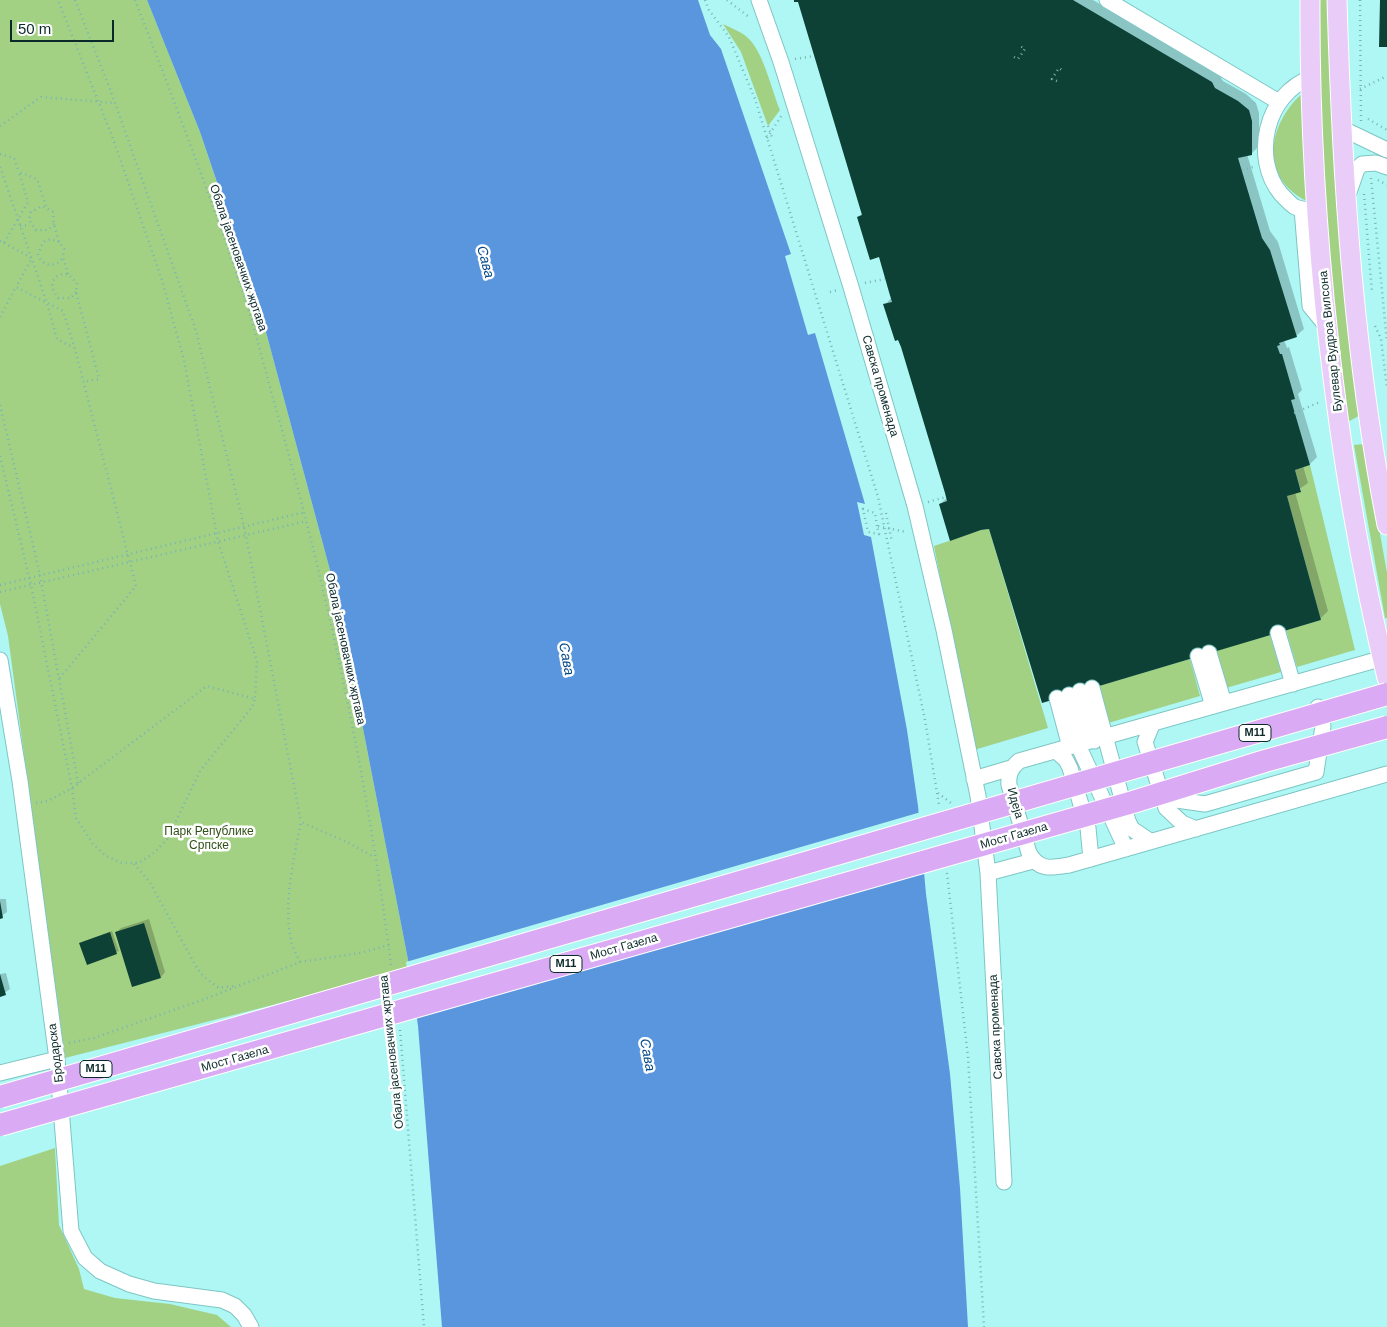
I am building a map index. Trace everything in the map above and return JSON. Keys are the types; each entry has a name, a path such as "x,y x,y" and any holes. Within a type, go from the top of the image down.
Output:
{"highway":[{"name":"M11","path":"0,1097 1387,694"},
{"name":"Мост Газела","path":"0,1125 1133,802 1265,761 1387,727"}],"main road":[{"name":"Булевар Вудроа Вилсона","path":"1310,0 1310,210 1328,328 1338,411 1360,545 1385,658 1387,678"},
{"path":"1337,0 1341,128 1355,196 1358,338 1387,524"}],"street":[{"name":"Савска променада","path":"759,0 781,62 851,287 915,506 944,630 974,778 988,873 1004,1182"},
{"path":"1107,0 1280,102"},
{"path":"1310,210 1294,207 1278,190 1267,168 1265,150 1267,130 1280,102 1293,87 1311,78"},
{"path":"1341,128 1387,150"},
{"path":"1355,196 1357,169 1362,164 1370,162 1387,167"},
{"path":"1278,632 1293,684"},
{"path":"1204,655 1218,705"},
{"path":"974,778 1011,768 1019,761 1385,658"},
{"name":"Бродарска","path":"0,660 23,805 56,1052 71,1231 85,1258 100,1271 129,1284 154,1291 222,1300 235,1306 244,1315 251,1327"},
{"path":"1149,758 1318,707 1387,689"},
{"path":"1126,849 1081,744 1075,693 1081,744 1132,829 1150,841"},
{"path":"1162,798 1206,804 1316,772 1323,726 1318,707"},
{"path":"1152,725 1145,742 1162,798 1171,814 1196,829"},
{"path":"1081,744 1066,760 1088,828 1091,859"},
{"name":"Идеја","path":"1011,768 1009,785 1033,861"},
{"path":"988,873 1033,861 1048,869 1091,859 1387,774"},
{"path":"0,1074 56,1052"}],"path":[{"path":"0,456 31,585 72,788 76,818 93,844 106,856 122,863 139,864 155,852 168,838 200,771 252,707 255,699 257,661 218,541 184,360 163,286 112,136 58,0"},
{"path":"75,0 115,103 196,331 246,534 301,822 292,868 289,915 291,940 300,962"},
{"name":"Обала јасеновачких жртава","path":"135,0 186,132 246,303 305,512 329,611 354,738 389,945 392,973"},
{"path":"705,0 709,10 729,37 739,59 766,138 878,497 925,720 940,808"},
{"path":"1360,0 1360,90 1365,138"},
{"path":"1014,56 1018,59 1022,54 1025,49 1020,46"},
{"path":"781,62 814,56"},
{"path":"1057,81 1052,79 1058,68 1063,71"},
{"path":"1360,90 1387,76"},
{"path":"0,126 41,98 115,103"},
{"path":"766,138 782,116"},
{"path":"1365,138 1368,119 1387,130"},
{"path":"768,126 773,140"},
{"path":"0,154 14,158 28,202 2,242 32,258"},
{"path":"1370,162 1387,342"},
{"path":"1242,170 1256,166"},
{"path":"0,167 47,303 57,339 75,349"},
{"path":"19,172 37,179 46,206 53,212 59,242 64,249 63,257 68,274 77,283 76,292 99,380 84,382"},
{"path":"1355,196 1372,297"},
{"path":"46,206 34,209 30,216 30,224 36,230 44,232 54,224"},
{"path":"20,226 30,224"},
{"path":"59,242 51,239 43,242 38,250 39,255 42,261 49,265 57,264 63,257"},
{"path":"0,317 1,312 32,258 39,255"},
{"path":"68,274 56,277 52,288 55,296 62,300 70,298 76,292"},
{"path":"851,287 885,279"},
{"path":"16,287 63,311 84,382 136,586 59,679"},
{"path":"43,291 52,288"},
{"path":"1374,325 1381,339 1387,388"},
{"path":"1294,412 1320,402"},
{"path":"0,405 40,576 78,784"},
{"path":"915,506 946,497"},
{"path":"863,509 875,513 877,526 879,534 868,532 863,509"},
{"path":"0,585 305,512"},
{"path":"886,513 892,542"},
{"path":"0,592 307,521"},
{"path":"877,526 906,532"},
{"path":"23,805 48,801 72,788 207,686 255,699"},
{"path":"301,822 349,843 374,857"},
{"path":"133,863 149,881 196,968 204,977 219,988 229,988 264,976"},
{"path":"947,870 968,1057 984,1327"},
{"path":"56,1052 205,999 300,962 360,953 389,945"},
{"name":"Обала јасеновачких жртава","path":"400,1029 424,1327"}],"green space":[{"name":"Парк Републике Српске","path":"0,0 147,0 200,132 259,306 338,600 410,970 65,1058 8,636 0,604"},
{"path":"1310,0 1337,0 1368,411 1340,426"},
{"path":"723,24 747,37 764,64 780,110 768,126 741,52"},
{"path":"1305,91 1311,203 1294,193 1282,180 1276,166 1274,151 1276,135 1282,119 1292,104"},
{"path":"1364,444 1387,573 1387,618 1385,618 1354,445"},
{"path":"1310,465 1355,650 1297,667 1286,630 1321,620 1287,496 1301,491 1295,470"},
{"path":"989,529 1048,728 974,750 934,546"},
{"path":"1270,635 1281,672 1226,688 1215,651"},
{"path":"1190,659 1200,696 1105,724 1095,687"},
{"path":"55,1148 59,1225 79,1269 84,1289 115,1298 170,1304 217,1315 231,1327 0,1327 0,1166"}],"water":[{"name":"Сава","path":"147,0 698,0 710,35 721,49 791,254 785,256 808,335 815,333 865,504 857,502 864,535 871,537 907,730 918,806 926,894 950,1074 960,1188 968,1327 442,1327 418,1026 410,970 338,600 259,306 200,132"}],"pier":[{"path":"921,812 926,865 413,1009 406,962"}],"building":[{"path":"794,0 1073,0 1212,82 1215,88 1238,101 1249,110 1252,121 1252,155 1238,158 1262,238 1270,250 1297,337 1279,343 1280,345 1277,346 1280,354 1282,354 1295,399 1291,400 1310,465 1295,470 1301,492 1287,496 1321,620 1042,703 989,529 950,541 939,504 947,501 945,493 901,347 898,340 895,341 883,304 892,302 879,257 870,260 857,217 862,215 798,2 794,2"},
{"path":"1380,0 1387,0 1387,47 1379,47"},
{"path":"0,901 3,918 0,919"},
{"path":"144,923 161,978 132,987 115,932"},
{"path":"110,932 117,954 87,965 79,943"},
{"path":"0,974 6,995 0,997"}]}
